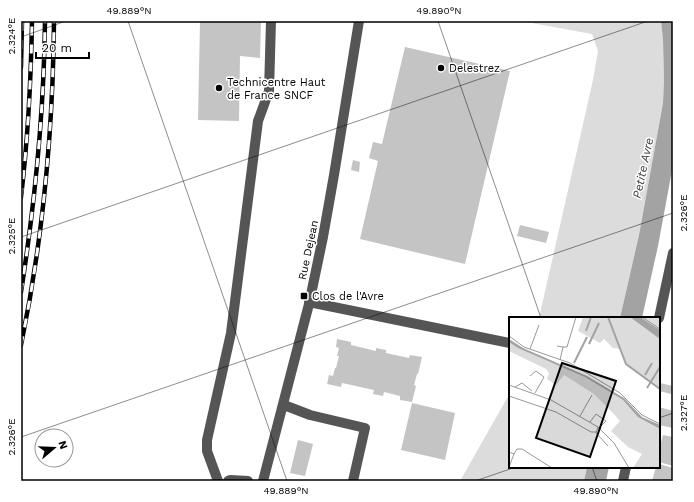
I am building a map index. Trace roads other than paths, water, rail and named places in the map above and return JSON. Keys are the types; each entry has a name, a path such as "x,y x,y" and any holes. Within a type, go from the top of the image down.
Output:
{"street":[{"path":"218,481 207,451 207,440 232,333 258,121 269,91 271,21"},
{"name":"Rue Dejean","path":"263,481 284,405 323,237 359,21"},
{"path":"659,317 673,253"},
{"path":"309,302 509,343"},
{"path":"284,405 310,415 365,428 353,481"},
{"path":"624,481 626,468"},
{"path":"228,481 248,481"}],"railway":[{"path":"21,67 22,21"},
{"path":"21,197 29,109 32,21"},
{"path":"21,292 31,224 38,157 43,89 45,21"},
{"path":"21,345 29,305 41,224 52,102 54,21"}],"place":[{"name":"Delestrez","path":"441,68"},
{"name":"Technicentre Haut de France SNCF","path":"219,88"},
{"name":"Clos de l'Avre","path":"304,296"}],"water label":[{"name":"Petite Avre","path":"643,168"}]}
